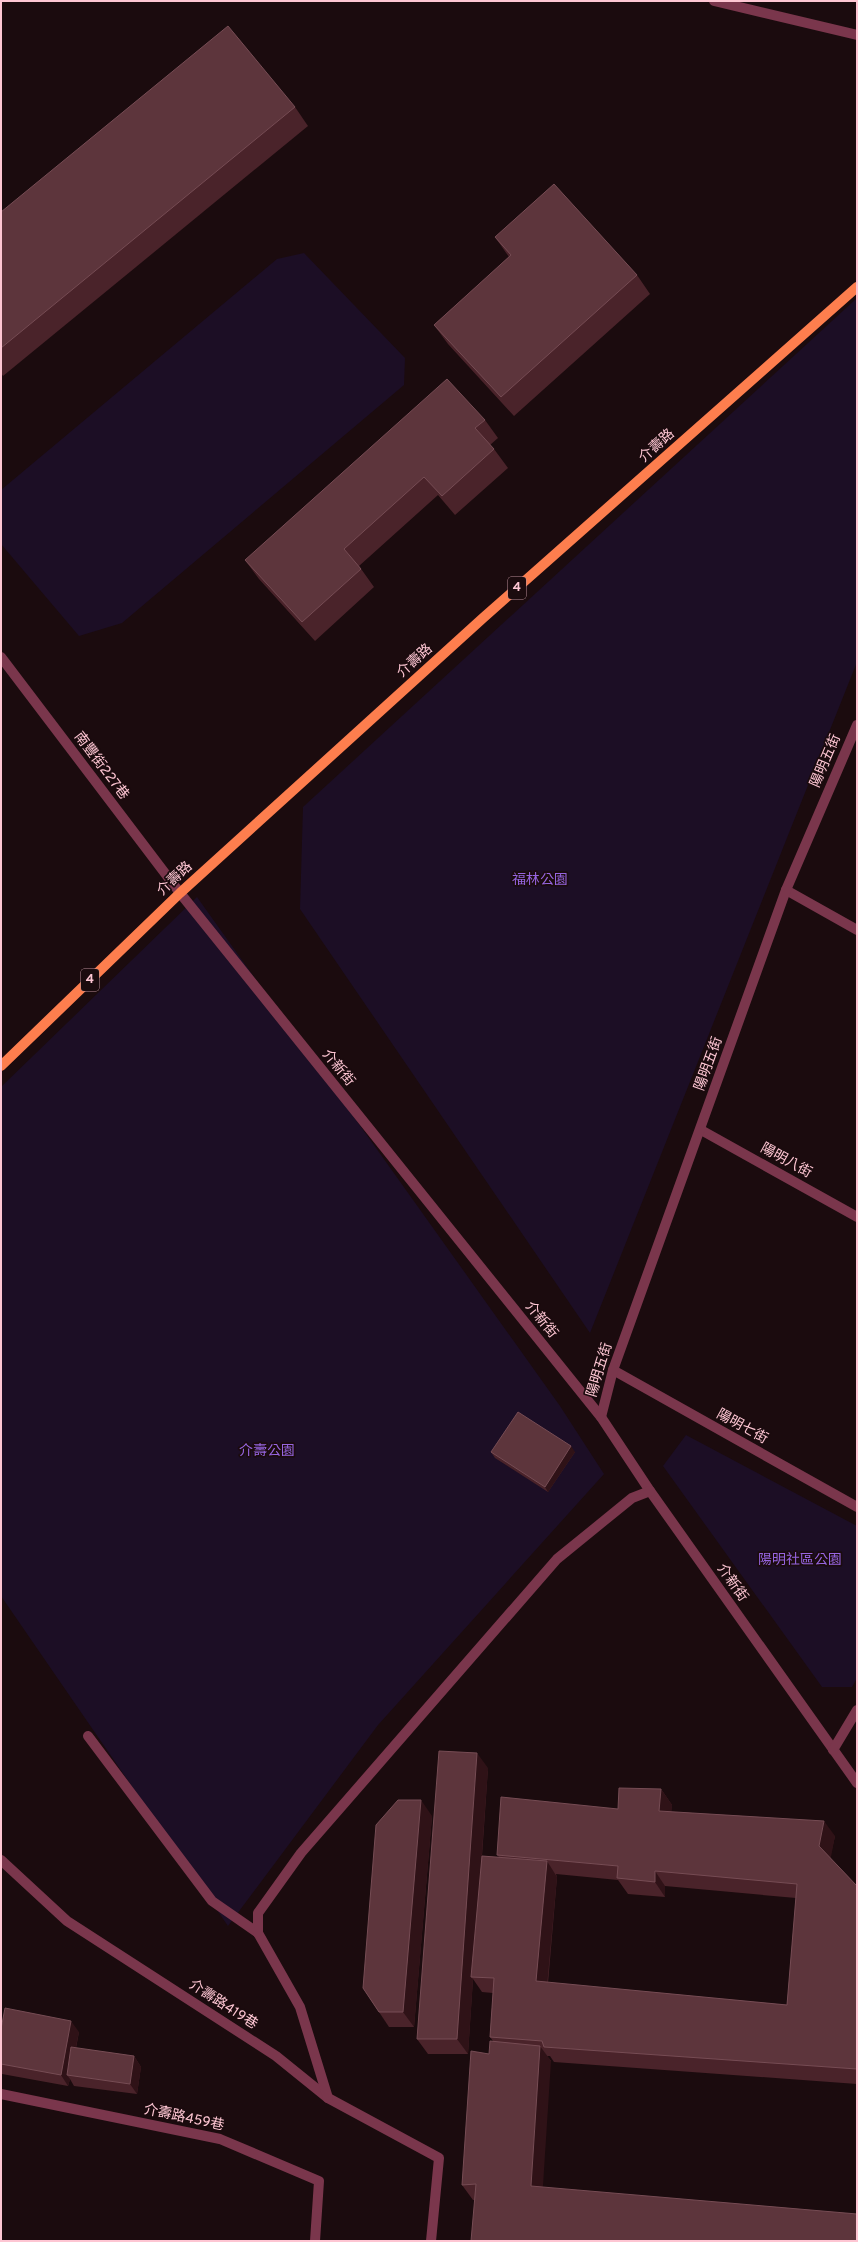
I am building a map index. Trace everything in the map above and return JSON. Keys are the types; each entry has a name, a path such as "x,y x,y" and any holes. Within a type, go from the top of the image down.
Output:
{"main road":[{"name":"介壽路","path":"1,1066 180,893 483,618 857,287"}],"street":[{"path":"714,1 857,35"},
{"name":"南豐街227巷","path":"1,657 180,893"},
{"name":"陽明五街","path":"601,1417 613,1370 701,1130 786,890 857,725"},
{"path":"786,890 857,930"},
{"name":"介新街","path":"180,893 601,1417 650,1491 857,1783"},
{"name":"陽明八街","path":"701,1130 857,1216"},
{"name":"陽明七街","path":"613,1370 857,1507"},
{"path":"258,1933 258,1913 301,1853 558,1559 632,1498 650,1491"},
{"path":"833,1750 857,1710"},
{"path":"88,1736 212,1901 258,1933 300,2007 328,2098"},
{"name":"介壽路419巷","path":"1,1860 67,1921 276,2056 328,2098 439,2158 431,2241"},
{"name":"介壽路459巷","path":"1,2094 220,2139 319,2181 315,2241"}],"green space":[{"path":"304,253 405,358 404,385 122,623 79,636 1,544 1,490 277,259"},
{"name":"福林公園","path":"857,298 857,662 590,1333 300,909 303,807"},
{"name":"介壽公園","path":"197,897 560,1406 604,1474 378,1725 228,1926 1,1596 1,1087"},
{"name":"陽明社區公園","path":"686,1435 857,1526 857,1678 852,1687 822,1687 663,1466"}],"building":[{"path":"228,26 295,107 1,348 1,212"},
{"path":"554,184 637,275 501,397 434,325 511,255 495,237"},
{"path":"447,379 485,420 475,428 494,449 442,496 424,477 344,549 361,569 302,622 245,560"},
{"path":"518,1412 571,1446 545,1487 491,1452"},
{"path":"439,1751 477,1753 457,2039 417,2039"},
{"path":"619,1788 661,1789 659,1811 824,1821 819,1846 857,1886 857,2069 544,2047 542,2041 490,2037 494,1978 471,1977 482,1856 547,1861 536,1981 787,2005 797,1884 655,1871 655,1882 617,1878 618,1866 497,1855 501,1797 618,1809"},
{"path":"398,1800 421,1800 403,2012 379,2012 363,1988 376,1825"},
{"path":"5,2008 71,2021 61,2075 1,2064 1,2029"},
{"path":"490,2041 540,2046 531,2186 857,2214 857,2241 471,2241 476,2184 462,2185 471,2051 489,2054"},
{"path":"71,2047 134,2056 130,2084 67,2075"}]}
